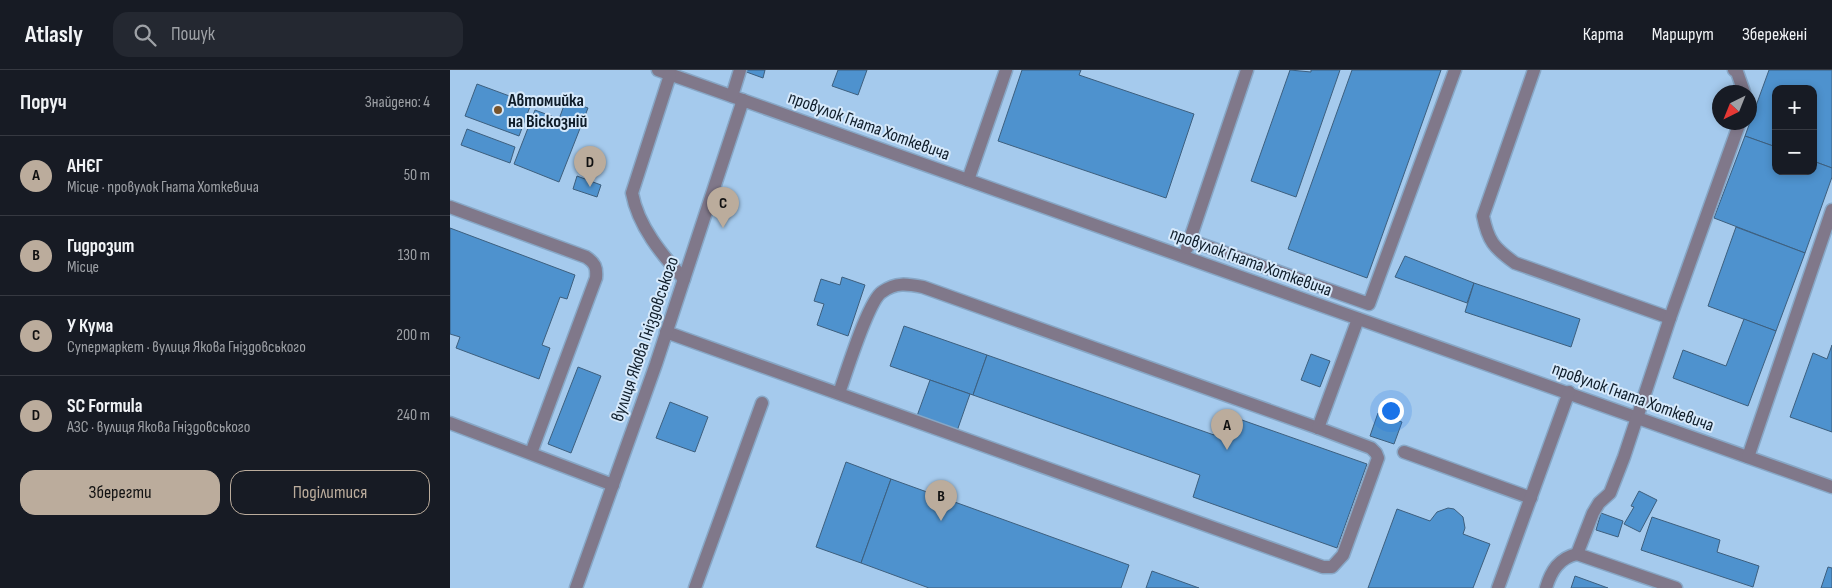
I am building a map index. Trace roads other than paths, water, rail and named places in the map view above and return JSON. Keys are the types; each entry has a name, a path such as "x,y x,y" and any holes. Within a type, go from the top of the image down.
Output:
{"street":[{"name":"вулиця Якова Гніздовського","path":"576,588 684,278 738,98 740,70"},
{"path":"968,180 1006,70"},
{"path":"1184,256 1247,70"},
{"path":"1189,240 1370,304 1455,70"},
{"path":"1534,70 1483,216 1487,234 1497,250 1515,263 1670,318"},
{"path":"1734,70 1737,72 1742,85"},
{"name":"провулок Гната Хоткевича","path":"664,72 1832,487"},
{"path":"664,72 632,193 634,205 648,233 666,259 684,278"},
{"path":"1577,554 1592,513 1599,503 1610,494 1737,130"},
{"path":"450,207 586,258 594,263 597,269 596,278 531,454"},
{"path":"1748,458 1832,210"},
{"path":"666,332 1323,567 1332,567 1343,555 1378,458 1371,448 1318,428 923,287 902,283 880,293 866,318 839,393"},
{"path":"1318,428 1358,319"},
{"path":"1498,588 1569,392"},
{"path":"695,588 762,403"},
{"path":"450,423 613,485"},
{"path":"1404,452 1530,498"},
{"path":"1546,588 1557,564 1566,557 1577,554 1676,588"}],"place":[{"name":"Автомийка на Віскозній","path":"498,110"},
{"name":"SC Formula","path":"590,187"},
{"name":"У Кума","path":"723,228"},
{"name":"АНЄГ","path":"1227,450"},
{"name":"Гидрозит","path":"941,521"}]}
